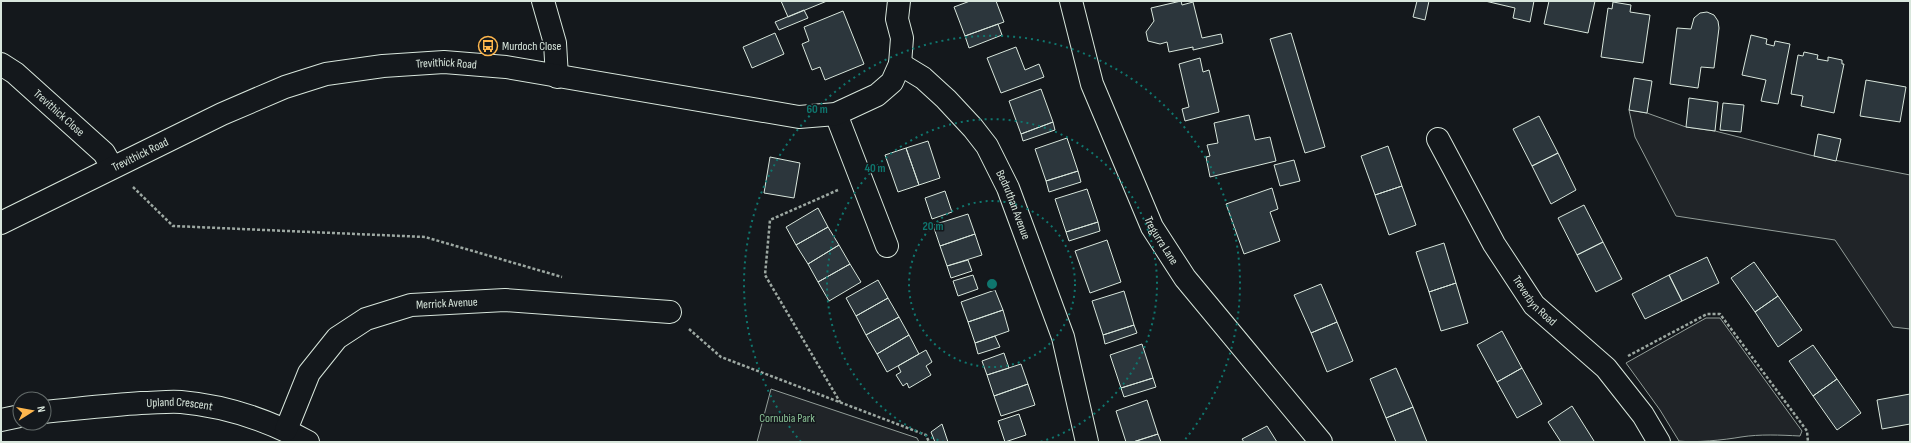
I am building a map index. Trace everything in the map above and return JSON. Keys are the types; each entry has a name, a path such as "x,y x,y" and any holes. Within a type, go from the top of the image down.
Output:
{"street":[{"path":"543,1 555,43 557,77"},
{"path":"899,1 897,19 902,38 900,64"},
{"name":"Tregurra Lane","path":"1071,1 1092,84 1152,227 1185,278 1321,442"},
{"name":"Trevithick Road","path":"1,223 222,114 285,87 326,74 383,66 444,62 506,67 557,77 800,117 836,114 877,95 892,82 900,64"},
{"name":"Trevithick Close","path":"1,64 15,73 104,153 112,167"},
{"name":"Bedruthan Avenue","path":"900,64 923,78 946,99 973,128 987,146 1008,188 1063,337 1087,442"},
{"path":"836,114 887,246"},
{"name":"Treverbyn Road","path":"1438,139 1494,244 1534,305 1606,368 1643,415 1659,442"},
{"name":"Merrick Avenue","path":"286,430 309,373 337,338 366,319 374,316 411,305 506,300 670,312"},
{"name":"Upland Crescent","path":"52,411 120,405 180,402 255,417 286,430 308,442"},
{"path":"1,420 12,418"}],"path":[{"path":"840,402 765,275 770,220 861,179"},
{"path":"1606,368 1707,314 1720,314 1807,432 1808,442"}],"green space":[{"path":"1629,110 1647,113 1686,127 1715,131 1814,156 1910,175 1910,329 1893,327 1835,240 1676,216 1635,137"},
{"path":"1706,318 1720,318 1802,431 1800,436 1763,435 1709,441 1679,441 1660,410 1626,363"},
{"name":"Cornubia Park","path":"771,389 917,438 919,442 757,442"}],"building":[{"path":"781,1 827,1 788,17"},
{"path":"970,1 996,1 1004,22 965,36 954,7"},
{"path":"1181,1 1182,5 1193,2 1202,38 1221,34 1223,43 1193,50 1193,47 1169,52 1167,42 1160,44 1148,41 1146,32 1154,21 1151,8"},
{"path":"1417,1 1429,1 1425,20 1413,17"},
{"path":"1485,1 1534,1 1530,22 1513,18 1515,8"},
{"path":"1549,1 1595,1 1588,33 1544,24"},
{"path":"1613,2 1631,5 1630,12 1650,15 1643,63 1601,57 1608,8 1612,9"},
{"path":"804,10 808,18 779,30 775,22"},
{"path":"843,11 864,64 825,80 820,67 812,70 802,44 809,41 804,27"},
{"path":"1707,12 1714,15 1718,21 1719,28 1714,68 1701,67 1698,88 1670,84 1677,28 1691,29 1694,18 1700,13"},
{"path":"998,24 1002,35 969,48 965,36"},
{"path":"775,33 784,54 752,68 743,47"},
{"path":"1291,33 1325,147 1305,153 1270,39"},
{"path":"1751,35 1767,39 1766,44 1774,46 1775,41 1790,44 1778,104 1761,101 1766,80 1742,75"},
{"path":"1016,47 1025,70 1039,64 1044,77 1001,93 987,58"},
{"path":"1804,52 1818,55 1817,59 1828,61 1828,57 1842,60 1842,64 1844,64 1834,113 1801,106 1803,96 1791,94 1798,55 1803,56"},
{"path":"1200,58 1203,72 1209,70 1219,112 1185,121 1182,109 1189,107 1179,64"},
{"path":"1634,78 1652,81 1647,113 1629,110"},
{"path":"1866,80 1906,87 1900,122 1860,116"},
{"path":"1041,89 1053,122 1021,134 1009,101"},
{"path":"1689,98 1718,102 1715,131 1686,127"},
{"path":"1723,103 1744,105 1741,132 1720,130"},
{"path":"1249,115 1255,140 1270,137 1276,161 1210,177 1206,157 1210,156 1207,145 1218,143 1214,123"},
{"path":"1539,116 1558,153 1532,166 1513,129"},
{"path":"1053,122 1055,130 1023,141 1021,134"},
{"path":"1818,134 1841,139 1836,161 1814,156"},
{"path":"1067,138 1078,171 1046,181 1035,149"},
{"path":"928,141 940,178 919,185 906,148"},
{"path":"1388,146 1402,186 1375,195 1361,156"},
{"path":"906,148 919,185 898,192 885,155"},
{"path":"1558,153 1576,190 1551,204 1532,166"},
{"path":"770,157 800,163 794,198 764,193"},
{"path":"1294,160 1300,181 1280,186 1274,165"},
{"path":"1078,171 1081,182 1049,192 1046,181"},
{"path":"1402,186 1416,225 1389,235 1375,195"},
{"path":"1272,188 1278,209 1270,212 1280,241 1244,254 1226,204"},
{"path":"1087,189 1098,222 1066,232 1055,199"},
{"path":"945,191 952,212 932,219 925,198"},
{"path":"1584,205 1603,242 1577,255 1558,218"},
{"path":"818,208 828,227 796,245 786,227"},
{"path":"968,214 975,234 940,246 933,225"},
{"path":"1098,222 1100,231 1069,241 1066,232"},
{"path":"828,227 839,245 808,264 796,245"},
{"path":"975,234 982,255 947,266 940,246"},
{"path":"1107,240 1121,282 1090,293 1075,251"},
{"path":"1603,242 1622,279 1596,292 1577,255"},
{"path":"1444,243 1456,283 1429,292 1416,252"},
{"path":"839,245 850,264 818,282 808,264"},
{"path":"1707,257 1719,283 1682,301 1669,275"},
{"path":"968,260 972,271 951,278 947,266"},
{"path":"1754,262 1778,296 1755,312 1731,278"},
{"path":"850,264 861,282 829,301 818,282"},
{"path":"973,275 978,289 958,296 953,281"},
{"path":"1669,275 1682,301 1645,319 1632,294"},
{"path":"878,280 888,298 856,316 846,298"},
{"path":"1456,283 1468,323 1441,331 1429,292"},
{"path":"1321,284 1337,322 1311,333 1294,295"},
{"path":"995,290 1003,310 968,322 961,302"},
{"path":"1124,291 1134,325 1103,335 1092,301"},
{"path":"1778,296 1802,330 1778,347 1755,312"},
{"path":"888,298 899,317 866,335 856,316"},
{"path":"1003,310 1009,331 975,343 968,322"},
{"path":"899,317 909,335 877,354 866,335"},
{"path":"1337,322 1353,361 1327,372 1311,333"},
{"path":"1134,325 1137,333 1105,344 1103,335"},
{"path":"1502,331 1522,368 1497,382 1477,345"},
{"path":"909,335 919,354 887,372 877,354"},
{"path":"995,336 1000,347 978,354 975,343"},
{"path":"1142,344 1153,378 1121,388 1110,355"},
{"path":"1813,345 1837,379 1813,396 1789,361"},
{"path":"926,350 932,362 926,366 931,375 909,388 907,383 903,386 896,375 901,372 898,366"},
{"path":"1004,353 1009,368 987,375 982,361"},
{"path":"1021,364 1028,384 994,396 987,375"},
{"path":"1396,368 1413,407 1386,418 1370,379"},
{"path":"1522,368 1542,404 1517,418 1497,382"},
{"path":"1153,378 1156,387 1124,397 1121,388"},
{"path":"1837,379 1861,413 1837,430 1813,396"},
{"path":"1028,384 1035,405 1001,416 994,396"},
{"path":"1910,394 1910,424 1882,429 1877,400"},
{"path":"1147,400 1158,434 1133,442 1126,442 1116,411"},
{"path":"1572,406 1594,441 1593,442 1561,442 1548,422"},
{"path":"1413,407 1427,442 1396,442 1386,418"},
{"path":"1019,414 1026,435 1005,442 998,421"},
{"path":"942,424 948,442 935,442 931,432"},
{"path":"1267,426 1277,442 1244,442 1242,439"},
{"path":"1158,434 1161,442 1133,442"}],"place":[{"name":"Murdoch Close","path":"488,46"}]}
